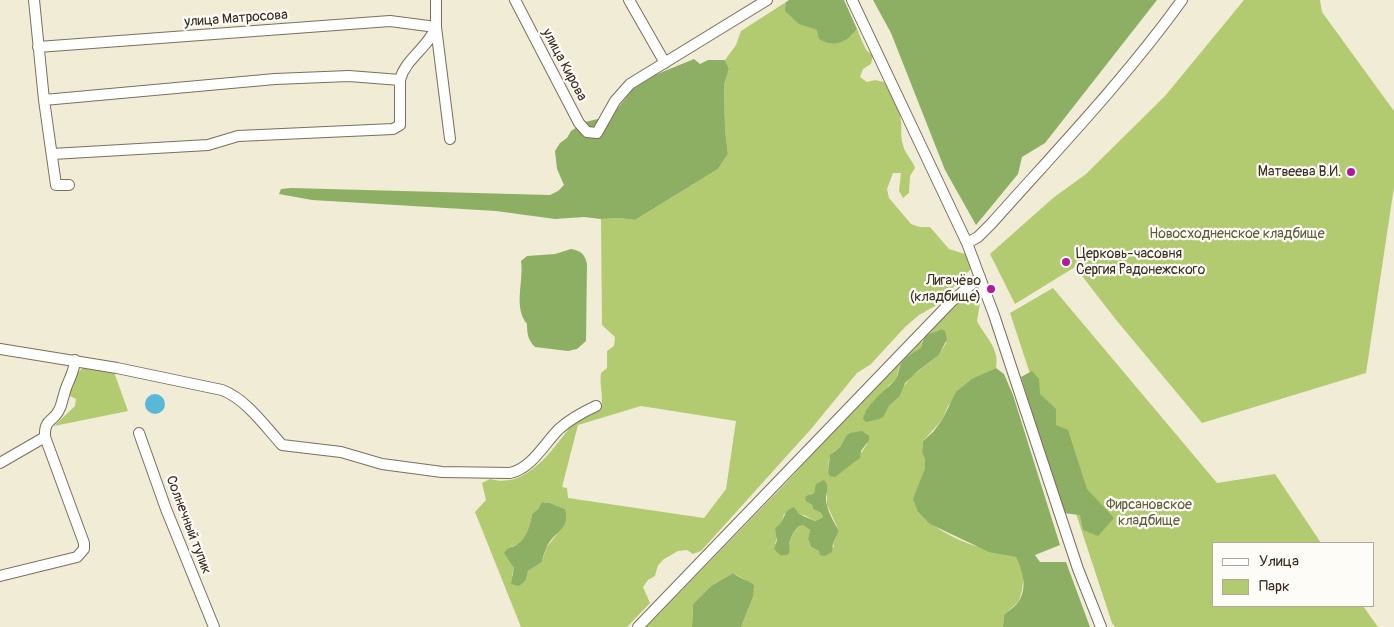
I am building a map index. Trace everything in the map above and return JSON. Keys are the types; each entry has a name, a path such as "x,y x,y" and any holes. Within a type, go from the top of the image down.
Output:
{"street":[{"path":"34,0 44,100 56,185 69,185"},
{"path":"436,0 436,27 450,139"},
{"name":"улица Кирова","path":"515,0 579,123 587,132 596,133 615,101 630,84 665,63"},
{"path":"629,0 665,63 754,3 767,0"},
{"path":"852,0 967,243 994,315 1074,560 1101,627"},
{"path":"967,243 978,237 992,223 1088,117 1154,39 1182,0"},
{"name":"улица Матросова","path":"38,47 390,21 436,27"},
{"path":"52,154 208,145 238,136 393,129 400,125 400,80 402,71 432,38 436,27"},
{"path":"44,100 275,79 349,76 400,80"},
{"path":"638,627 951,302 980,277"},
{"path":"0,349 75,360 229,392 247,407 282,445 341,452 382,464 442,472 510,473 517,471 532,460 560,428 584,411 596,406"},
{"path":"0,576 77,557 84,549 84,543 46,437 45,426 48,421 56,416 60,408 74,372 75,360"},
{"name":"Солнечный тупик","path":"140,433 166,509 214,627"},
{"path":"0,463 46,437"}],"green space":[{"path":"789,0 844,0 857,29 849,38 840,43 824,42 819,39 817,30 799,24 785,11 786,2"},
{"path":"873,0 1157,0 1045,143 1022,157 1018,174 976,225 945,170 891,33"},
{"name":"Новосходненское кладбище","path":"1244,0 1320,0 1322,12 1394,111 1394,187 1366,373 1202,423 1117,321 1075,267 1015,304 990,254 1053,198 1086,174 1165,96"},
{"path":"786,2 786,11 808,26 851,36 857,29 866,50 873,55 871,64 863,69 860,77 867,82 875,80 884,82 899,111 902,142 915,168 910,176 909,193 903,198 899,191 901,173 893,173 887,189 889,198 911,224 920,227 930,227 949,249 965,254 970,262 970,270 935,306 919,315 905,327 871,364 857,373 811,429 701,551 693,554 687,550 678,551 658,565 655,576 648,580 643,587 650,603 627,627 521,627 475,512 486,500 482,483 490,479 504,481 528,472 549,454 574,422 601,408 601,373 607,368 607,351 614,346 615,337 602,325 601,219 619,218 635,220 718,169 728,154 725,129 724,85 729,69 725,60 736,45 741,31","holes":["641,406 736,421 726,489 704,518 568,498 567,488 562,487 578,425","542,502 565,509 557,534 546,548 542,562 528,571 526,580 512,576 514,568 510,560 509,547 521,543 526,535 532,514"]},
{"path":"694,59 700,64 708,60 725,60 729,69 724,85 725,129 728,154 718,169 635,220 584,217 555,219 496,211 312,200 279,194 281,189 291,188 550,195 564,185 557,169 555,151 571,131 585,122 602,118 617,109 633,89 655,75"},
{"path":"571,249 582,254 587,264 586,341 577,349 568,351 535,347 529,339 527,324 521,310 521,261 527,256 555,254"},
{"name":"Фирсановское кладбище","path":"1053,288 1217,483 1275,474 1320,542 1212,542 1212,607 1364,607 1378,627 1115,627 1112,623 1010,313"},
{"path":"968,295 977,295 980,303 977,321 994,349 997,361 996,368 973,378 948,406 942,420 923,441 922,452 925,468 920,482 918,512 939,529 963,542 1016,556 1024,574 1022,590 1019,601 1004,615 1003,627 741,627 753,597 747,581 733,573 711,586 693,604 692,627 646,627 783,486 885,376 954,306","holes":["941,329 946,343 939,355 911,377 903,387 900,396 885,412 875,420 871,420 864,415 874,401 896,379 899,367 904,360 921,348 922,339","846,436 867,444 856,461 838,474 828,472 829,459 833,452 840,447","827,488 827,505 839,531 833,543 834,547 819,551 811,547 808,539 810,530 803,525 794,533 789,546 775,544 784,514 804,515 815,521 823,517 821,513 813,509 809,502 810,494 814,493 815,489"]},
{"path":"941,329 945,331 947,339 939,355 905,383 900,396 889,406 883,417 866,422 863,419 868,408 895,380 902,362 921,348 925,337"},
{"path":"85,367 114,372 128,411 54,426 75,406 76,399 68,395 78,373"},
{"path":"996,368 1004,374 1013,395 1060,545 1035,555 1040,562 1066,562 1090,627 1003,627 1004,615 1018,603 1023,590 1022,573 1016,557 989,552 930,524 918,512 913,499 925,468 922,452 923,441 942,420 956,392 973,378"},
{"path":"1032,371 1039,379 1040,394 1056,409 1056,425 1068,430 1087,489 1114,518 1098,536 1083,530 1080,515 1063,513 1021,377"},
{"path":"862,431 869,436 869,440 861,451 860,458 835,477 830,476 828,472 830,455 840,447 846,436 850,433"},
{"path":"824,480 827,487 826,500 828,508 839,531 833,543 832,552 825,556 820,555 819,551 811,547 808,539 810,530 803,525 798,527 793,534 789,544 789,553 787,555 780,555 774,549 777,540 775,528 781,523 787,512 794,507 799,514 815,521 823,517 821,513 813,509 812,505 805,500 806,496 814,493 816,484"},
{"path":"542,502 565,509 565,524 551,540 544,553 542,562 528,571 526,580 519,586 511,584 514,568 504,553 521,542 526,535 532,514"},
{"path":"733,573 754,585 753,597 741,627 692,627 693,604 711,586"}],"water":[{"path":"155,394 162,397 165,404 162,411 155,414 148,411 145,404 148,397"}],"place":[{"name":"Матвеева В.И.","path":"1351,172"},
{"name":"Церковь-часовня Сергия Радонежского","path":"1066,262"},
{"name":"Лигачёво (кладбище)","path":"991,289"}]}
